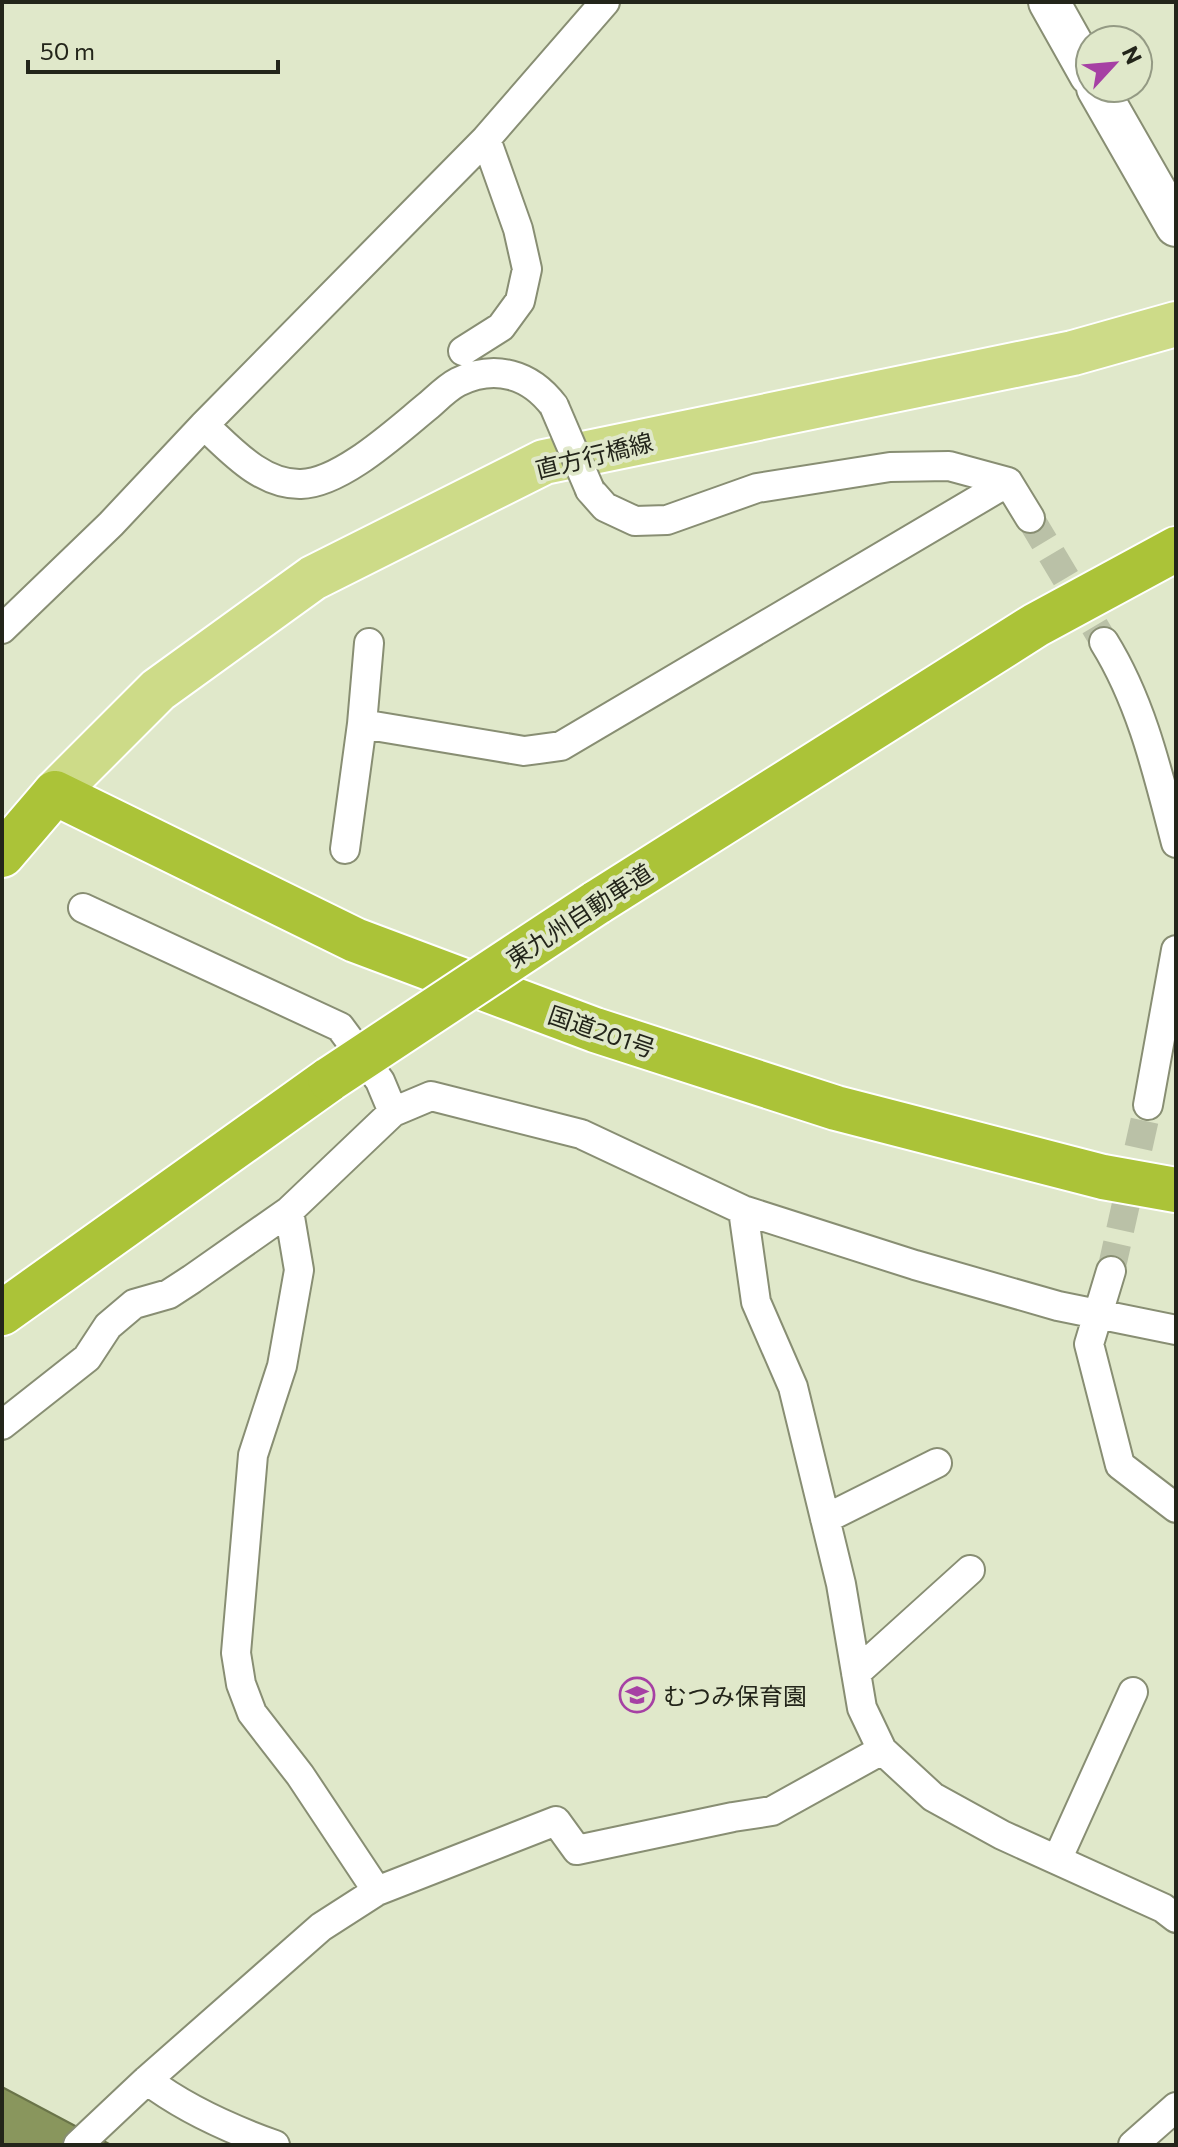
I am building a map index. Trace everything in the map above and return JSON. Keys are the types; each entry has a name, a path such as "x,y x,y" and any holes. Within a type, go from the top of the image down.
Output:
{"highway":[{"name":"東九州自動車道","path":"2,1313 330,1079 596,903 1036,625 1176,549"},
{"path":"2,829 55,793"},
{"path":"2,855 55,793"},
{"name":"国道201号","path":"55,793 355,940 595,1030 836,1108 1103,1177 1176,1190"}],"main road":[{"name":"直方行橋線","path":"55,793 158,690 313,578 544,462 1073,353 1176,324"}],"street":[{"path":"2,629 111,524 204,425 486,139 605,2"},
{"path":"1049,2 1074,47"},
{"path":"1106,104 1176,226"},
{"path":"463,351 501,327 520,301 527,269 518,229 486,139"},
{"path":"204,425 251,467 279,480 302,484 337,474 376,448 457,382 493,371 524,379 542,390 554,406 590,490 605,507 635,521 667,520 757,488 890,467 949,466 1008,482 1030,518"},
{"path":"362,724 524,751 561,746 1008,482"},
{"path":"1104,642 1116,661 1150,743 1176,843"},
{"path":"345,849 362,724 369,643"},
{"path":"83,908 340,1027 380,1081 393,1112"},
{"path":"1148,1105 1176,950"},
{"path":"2,1425 87,1358 108,1326 134,1304 169,1294 192,1279 289,1211 393,1112 431,1096 581,1134 743,1210 915,1265 1097,1314 1176,1330"},
{"path":"743,1210 756,1302 793,1387 841,1584 862,1708 882,1750 933,1797 1002,1835 1163,1908 1176,1918"},
{"path":"289,1211 299,1270 282,1366 253,1455 236,1653 241,1684 252,1713 300,1775 377,1891"},
{"path":"1111,1271 1089,1344 1120,1465 1176,1508"},
{"path":"825,1519 937,1463"},
{"path":"856,1673 970,1570"},
{"path":"1057,1860 1133,1692"},
{"path":"87,2136 321,1927 377,1891 556,1821 577,1850 772,1811 882,1750"},
{"path":"147,2080 172,2099 244,2134 275,2145"},
{"path":"1133,2145 1176,2107"}],"shaded area":[{"path":"2,2087 111,2145 2,2145"}],"tunnel":[{"path":"1030,518 1104,642"},
{"path":"1111,1271 1148,1105"}],"place":[{"name":"むつみ保育園","path":"637,1695"}]}
